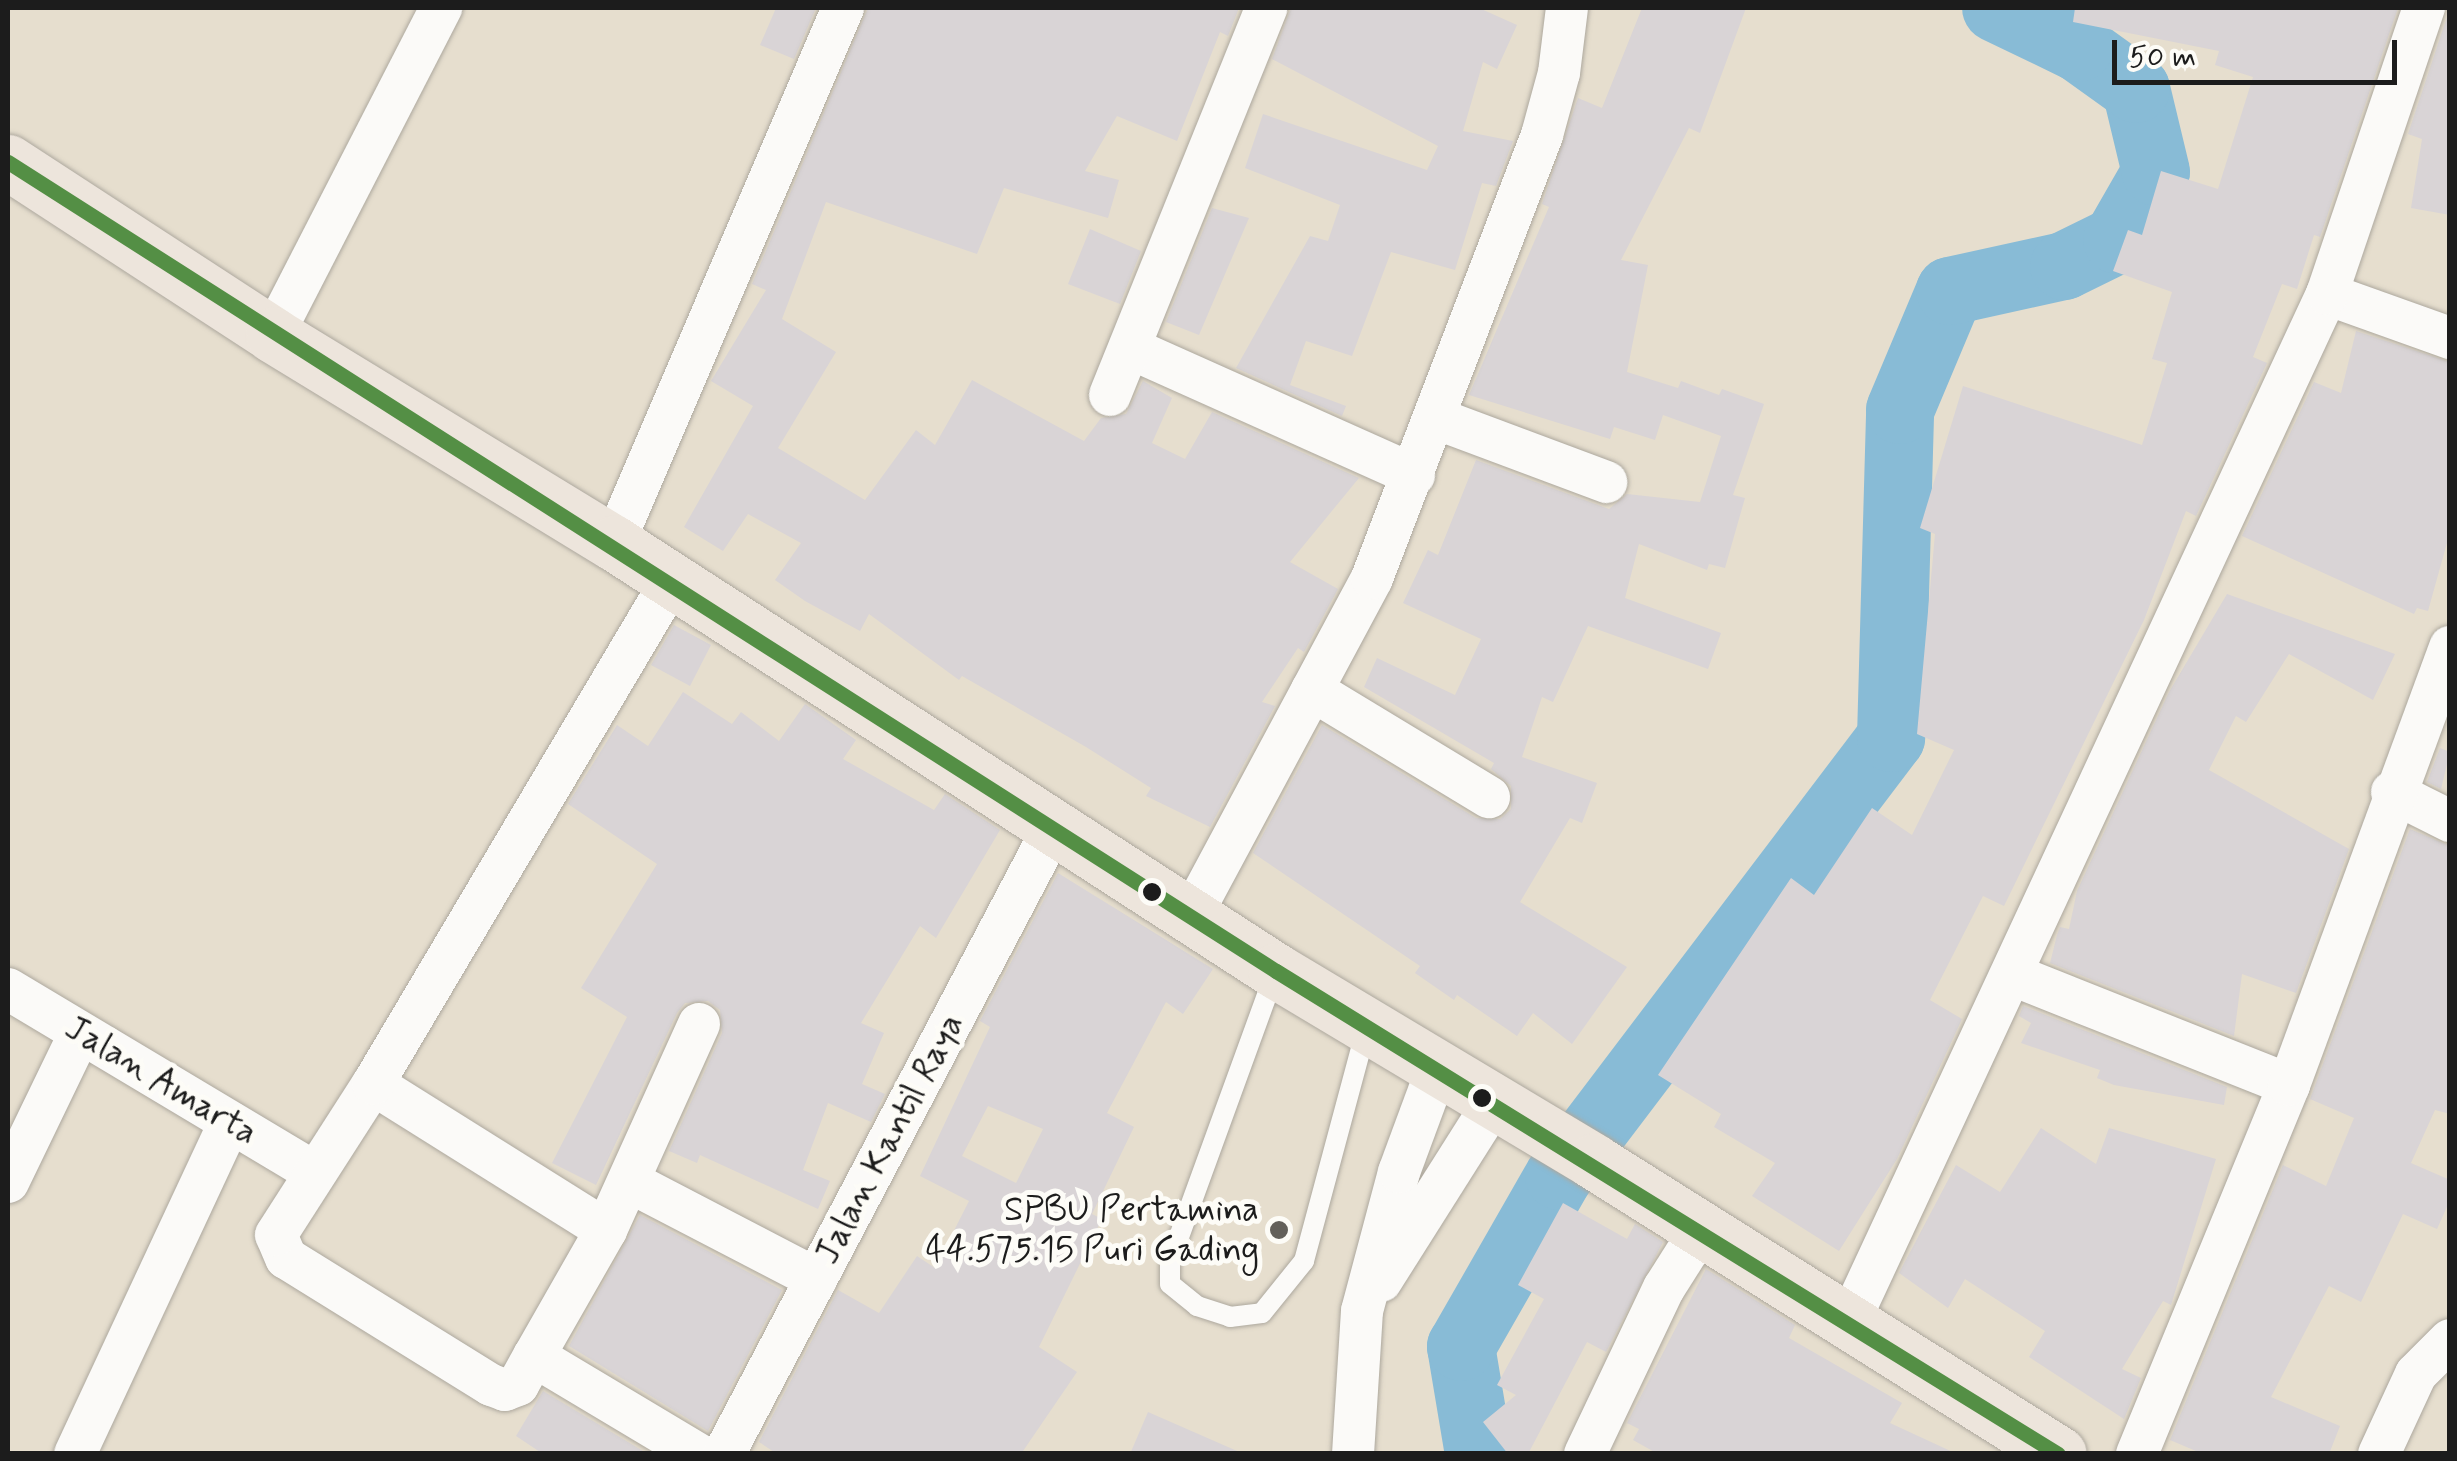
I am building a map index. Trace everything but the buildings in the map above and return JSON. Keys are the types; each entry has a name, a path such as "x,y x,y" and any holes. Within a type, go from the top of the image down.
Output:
{"main road":[{"path":"8,162 273,335 614,543 1055,824 1276,972 1702,1228 2048,1450"}],"street":[{"path":"273,335 441,8"},
{"path":"614,543 843,8"},
{"path":"1110,396 1266,8"},
{"path":"1192,914 1372,578 1542,134 1560,72 1567,8"},
{"path":"1848,1324 2326,294 2424,8"},
{"path":"2326,294 2450,338"},
{"path":"1132,349 1414,474"},
{"path":"1434,418 1606,482"},
{"path":"672,580 373,1084 276,1235 286,1258 491,1385 505,1390 518,1385 630,1182 698,1024"},
{"path":"2137,1454 2288,1085 2392,792 2450,647"},
{"path":"1312,690 1488,797"},
{"path":"2392,792 2450,821"},
{"name":"Jalan Kantil Raya","path":"724,1454 1055,824"},
{"path":"2013,975 2288,1085"},
{"name":"Jalan Amarta","path":"8,989 315,1173"},
{"path":"8,1182 80,1032"},
{"path":"1353,1454 1362,1311 1399,1172 1437,1069"},
{"path":"373,1084 606,1230"},
{"path":"1362,1311 1515,1115"},
{"path":"75,1454 230,1122"},
{"path":"630,1182 816,1279"},
{"path":"1585,1454 1664,1288 1702,1228"},
{"path":"2380,1454 2416,1374 2450,1340"},
{"path":"534,1356 698,1454"}],"lane":[{"path":"1276,972 1170,1262 1170,1284 1197,1306 1230,1317 1262,1313 1304,1261 1367,1024"}],"waterway":[{"path":"1479,1454 1461,1347 1559,1176 1891,738 1900,410 1950,291 2064,266 2117,240 2156,172 2136,89 2079,48 1996,8"}],"transit line":[{"path":"8,162 1276,971 2058,1454"}],"place":[{"name":"SPBU Pertamina 44.575.15 Puri Gading","path":"1279,1230"}]}
